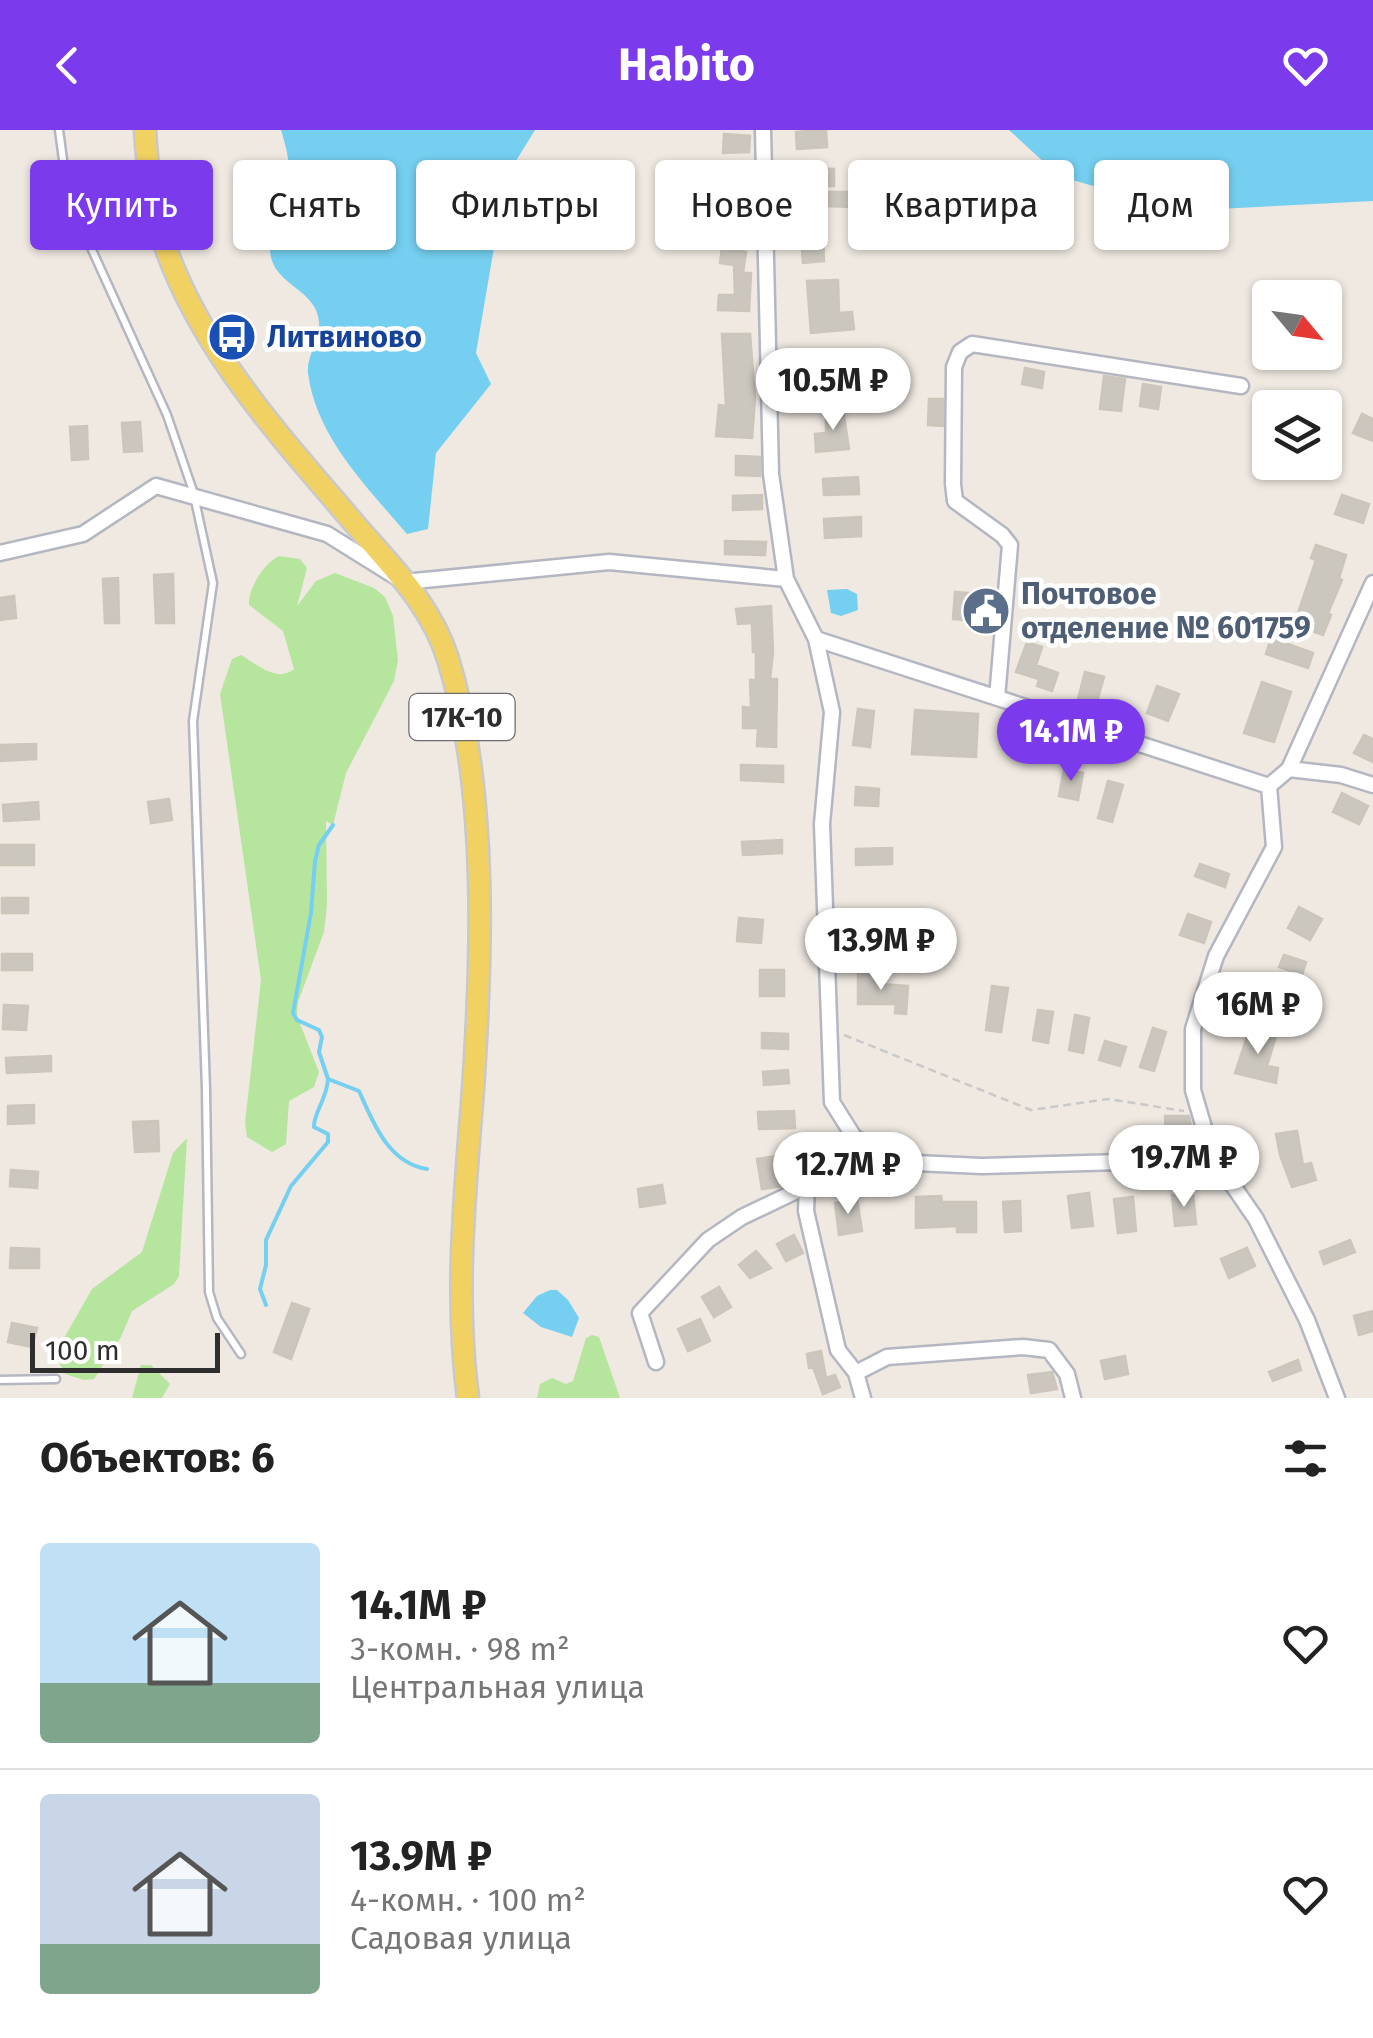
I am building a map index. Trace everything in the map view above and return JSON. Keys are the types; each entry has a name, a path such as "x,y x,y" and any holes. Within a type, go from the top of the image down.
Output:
{"main road":[{"name":"17К-10","path":"144,130 158,226 190,301 242,386 435,624 449,663 465,732 476,840 477,982 460,1268 468,1398"}],"street":[{"path":"763,130 771,474 786,578 816,638 832,712 822,824 832,1102 854,1137 892,1162 982,1166 1191,1160 1212,1155"},
{"path":"998,698 1010,545 956,501 952,484 954,368 960,352 972,344 1241,386"},
{"path":"0,553 83,534 156,486 327,534 404,582 608,562 786,578"},
{"path":"1269,786 1288,769 1373,583"},
{"path":"816,638 1269,786"},
{"path":"1288,769 1340,775 1373,785"},
{"path":"1269,786 1274,847 1216,956 1193,1028 1193,1090 1212,1155 1264,1236 1308,1320 1337,1398"},
{"path":"656,1362 640,1313 708,1240 742,1217 807,1186 847,1156 854,1137"},
{"path":"807,1186 806,1211 838,1350 856,1373 863,1398"},
{"path":"856,1373 887,1357 1022,1347 1049,1350 1067,1374 1074,1398"}],"lane":[{"path":"59,130 68,198 167,415 194,499 213,583 193,721 209,1292 217,1318 242,1354"},
{"path":"0,1380 56,1379"}],"path":[{"path":"829,1028 1018,1107 1031,1110 1108,1098 1200,1115"}],"green space":[{"path":"279,556 300,559 307,568 297,606 316,581 335,573 374,588 385,597 393,616 398,660 394,681 346,773 333,825 326,821 324,932 298,1002 297,1016 319,1072 314,1087 289,1101 286,1144 272,1152 247,1137 245,1123 261,980 220,694 232,659 241,655 274,673 294,669 283,631 249,605 258,577"},
{"path":"187,1138 179,1276 174,1284 132,1311 121,1337 94,1379 65,1374 56,1356 59,1347 92,1289 142,1252 173,1153"},
{"path":"599,1337 620,1398 537,1398 540,1384 552,1378 566,1384 573,1381 586,1338"},
{"path":"141,1365 151,1365 170,1384 162,1398 132,1398"}],"water":[{"path":"281,130 535,130 516,160 416,160 416,250 494,250 476,353 491,384 436,453 428,529 407,534 346,460 321,419 308,373 319,328 316,311 277,271 270,250 396,250 396,160 288,158"},
{"path":"1009,130 1373,130 1373,201 1229,208 1229,160 1094,160 1094,186 1074,180 1074,160 1042,160"},
{"path":"847,589 857,594 858,610 841,616 831,613 827,590"},
{"path":"557,1290 568,1300 579,1318 572,1337 541,1327 523,1313 537,1296"}],"building":[{"path":"826,130 827,147 797,149 796,132"},
{"path":"724,134 750,136 749,152 723,153"},
{"path":"828,169 834,169 834,186 828,186"},
{"path":"829,192 848,192 848,207 828,206"},
{"path":"722,250 746,252 743,273 751,273 749,311 718,310 719,295 735,295 734,265 720,263"},
{"path":"802,250 824,250 824,261 803,263"},
{"path":"838,280 839,313 852,312 854,329 811,333 807,281"},
{"path":"722,334 750,334 755,398 752,438 716,436 719,405 726,406"},
{"path":"812,352 831,353 831,372 811,372"},
{"path":"1025,368 1044,372 1042,388 1022,384"},
{"path":"1104,376 1125,379 1121,411 1100,409"},
{"path":"1143,384 1161,387 1158,409 1140,406"},
{"path":"929,399 943,399 943,426 928,425"},
{"path":"843,410 849,449 816,452 815,434 826,433 826,411"},
{"path":"1362,414 1373,419 1373,441 1353,433"},
{"path":"140,422 142,451 124,452 122,423"},
{"path":"87,426 88,459 72,460 70,427"},
{"path":"736,456 760,457 760,476 736,475"},
{"path":"858,477 859,494 824,495 823,479"},
{"path":"762,495 762,509 733,510 733,496"},
{"path":"1342,495 1369,504 1363,523 1335,514"},
{"path":"861,517 861,536 825,538 824,519"},
{"path":"725,541 766,542 765,555 725,554"},
{"path":"1316,545 1346,555 1339,578 1342,580 1323,635 1294,625 1316,560 1311,558"},
{"path":"173,574 174,623 156,623 154,575"},
{"path":"118,578 119,623 105,623 103,579"},
{"path":"955,592 995,595 993,622 953,619"},
{"path":"14,596 16,618 0,620 0,598"},
{"path":"771,606 770,679 777,679 776,747 757,746 758,728 743,728 743,707 751,708 750,680 756,680 756,652 752,623 738,624 736,609"},
{"path":"1271,638 1313,653 1308,668 1266,654"},
{"path":"1027,642 1042,647 1036,665 1058,673 1052,691 1037,686 1039,679 1016,672"},
{"path":"1085,672 1104,677 1096,705 1078,699"},
{"path":"1262,682 1291,692 1274,742 1244,733"},
{"path":"1157,686 1179,694 1168,721 1147,713"},
{"path":"858,709 874,711 870,747 853,745"},
{"path":"915,710 978,714 976,757 912,754"},
{"path":"1364,735 1373,739 1373,762 1354,753"},
{"path":"36,744 36,759 1,761 0,745"},
{"path":"741,765 783,766 783,782 741,780"},
{"path":"1064,769 1083,773 1078,800 1059,796"},
{"path":"1108,781 1123,785 1112,822 1098,818"},
{"path":"856,787 879,789 878,806 855,805"},
{"path":"1342,793 1368,806 1359,824 1333,812"},
{"path":"169,799 172,820 151,823 148,802"},
{"path":"38,802 39,819 4,821 3,805"},
{"path":"782,840 782,853 743,855 742,842"},
{"path":"0,845 34,845 34,865 0,865"},
{"path":"892,848 892,864 856,865 856,849"},
{"path":"1200,864 1229,874 1225,887 1195,876"},
{"path":"2,898 28,898 28,913 2,913"},
{"path":"1299,907 1322,919 1310,940 1288,928"},
{"path":"1188,914 1211,922 1204,943 1180,935"},
{"path":"739,918 763,920 761,943 737,941"},
{"path":"2,954 32,954 32,970 2,970"},
{"path":"1284,955 1306,962 1302,975 1279,967"},
{"path":"760,970 784,970 784,996 760,996"},
{"path":"858,973 879,973 879,984 908,986 906,1014 895,1013 896,1004 858,1004"},
{"path":"992,986 1008,988 1001,1032 986,1030"},
{"path":"1264,989 1284,998 1278,1012 1258,1003"},
{"path":"4,1005 28,1006 26,1030 3,1029"},
{"path":"1038,1010 1053,1012 1048,1043 1033,1040"},
{"path":"1075,1015 1089,1018 1083,1053 1069,1050"},
{"path":"1153,1028 1166,1032 1154,1071 1140,1067"},
{"path":"1250,1028 1276,1036 1267,1066 1278,1068 1276,1083 1235,1073"},
{"path":"762,1033 788,1034 788,1049 762,1048"},
{"path":"1105,1041 1126,1047 1120,1066 1099,1060"},
{"path":"51,1056 51,1071 7,1073 6,1058"},
{"path":"788,1070 789,1083 764,1085 763,1072"},
{"path":"34,1105 34,1123 8,1124 8,1106"},
{"path":"794,1111 795,1128 759,1129 758,1112"},
{"path":"1165,1116 1189,1116 1195,1148 1166,1150"},
{"path":"158,1121 159,1151 135,1152 133,1122"},
{"path":"1297,1131 1303,1165 1311,1163 1316,1180 1292,1187 1276,1134"},
{"path":"797,1153 800,1177 783,1186 762,1189 757,1159"},
{"path":"11,1170 38,1172 37,1188 10,1186"},
{"path":"662,1185 665,1203 640,1207 638,1189"},
{"path":"1089,1193 1093,1226 1072,1228 1068,1196"},
{"path":"1193,1193 1196,1224 1175,1226 1172,1195"},
{"path":"941,1196 942,1202 976,1202 976,1232 957,1232 957,1226 916,1228 916,1197"},
{"path":"1133,1197 1136,1231 1118,1233 1114,1199"},
{"path":"857,1199 862,1231 839,1235 835,1203"},
{"path":"1020,1201 1021,1231 1005,1232 1003,1202"},
{"path":"794,1235 803,1253 786,1261 777,1244"},
{"path":"1350,1240 1355,1252 1324,1264 1320,1252"},
{"path":"11,1248 39,1249 39,1268 10,1268"},
{"path":"1247,1248 1255,1266 1229,1278 1221,1259"},
{"path":"756,1251 771,1268 750,1278 739,1265"},
{"path":"719,1287 731,1307 714,1317 702,1297"},
{"path":"292,1303 309,1309 291,1359 274,1352"},
{"path":"1373,1311 1373,1331 1359,1335 1354,1316"},
{"path":"700,1319 710,1341 688,1351 678,1329"},
{"path":"12,1323 37,1328 32,1347 8,1342"},
{"path":"821,1351 826,1378 835,1375 840,1387 823,1394 813,1367 809,1368 807,1354"},
{"path":"1125,1356 1128,1374 1105,1379 1101,1361"},
{"path":"1298,1360 1301,1370 1273,1381 1269,1372"},
{"path":"1052,1372 1057,1389 1031,1393 1028,1375"}],"waterway":[{"path":"333,825 319,845 315,861 311,913 293,1013 297,1020 319,1030 319,1052 328,1079 359,1091 376,1128 392,1150 413,1165 427,1169"},
{"path":"266,1305 260,1289 266,1265 266,1240 291,1186 328,1142 328,1134 314,1127 328,1079"}],"place":[{"name":"Литвиново","path":"232,337"},
{"name":"Почтовое отделение № 601759","path":"986,611"}]}
